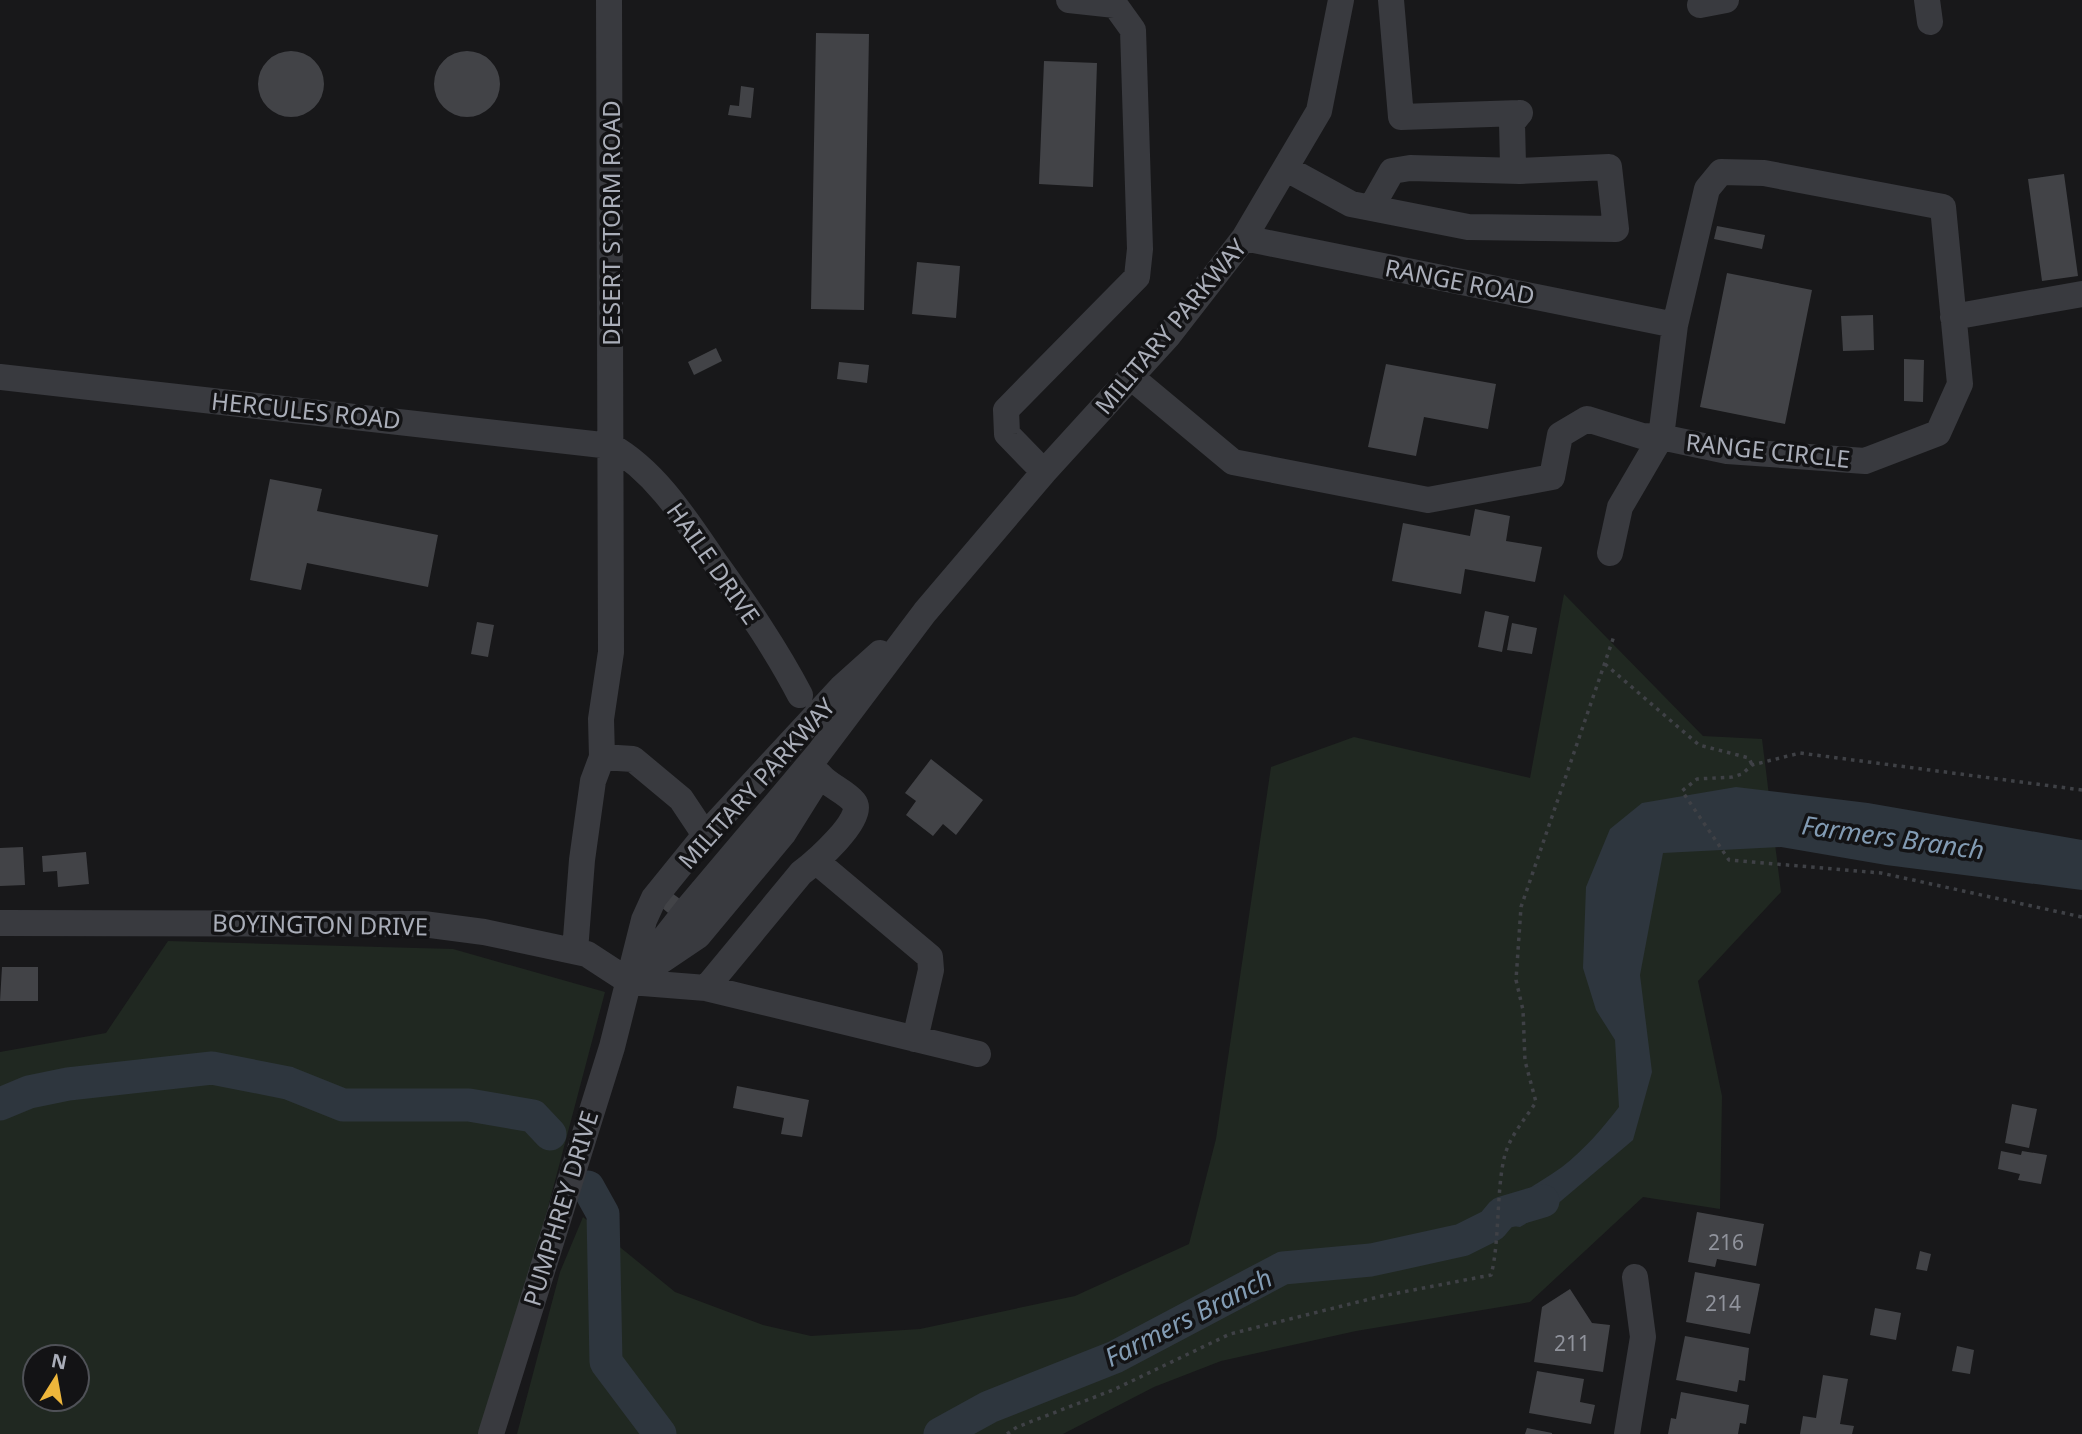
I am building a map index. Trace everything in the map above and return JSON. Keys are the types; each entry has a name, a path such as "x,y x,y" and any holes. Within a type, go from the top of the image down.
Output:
{"street":[{"name":"DESERT STORM ROAD","path":"602,757 603,703 611,652 609,0"},
{"path":"1044,472 1007,434 1006,410 1137,276 1140,249 1133,30 1115,5 1069,0"},
{"name":"MILITARY PARKWAY","path":"630,982 688,908 818,754 926,612 1044,472 1131,377 1244,238 1287,169 1318,111 1341,0"},
{"path":"1391,0 1401,117 1520,113 1512,123 1513,165 1520,171"},
{"path":"1700,5 1726,0"},
{"path":"1287,169 1351,204 1371,208 1468,227 1616,229 1609,167 1520,171 1410,168 1392,171 1371,208"},
{"name":"RANGE CIRCLE","path":"1721,172 1764,173 1943,206 1953,317 1960,384 1938,433 1865,461 1727,451 1661,438 1675,325 1707,189 1721,172"},
{"name":"RANGE ROAD","path":"1244,238 1675,325"},
{"path":"1953,317 2082,294"},
{"name":"HERCULES ROAD","path":"0,377 611,446"},
{"path":"1131,377 1233,462 1428,500 1552,477 1560,435 1587,419 1642,436 1661,438 1620,507 1610,553"},
{"name":"HAILE DRIVE","path":"611,446 625,454 676,506 782,660 800,695"},
{"name":"MILITARY PARKWAY","path":"630,982 681,933 820,775 926,612"},
{"name":"MILITARY PARKWAY","path":"630,982 644,920 654,898 705,835 841,688 926,612"},
{"path":"575,951 582,860 593,781 602,757 633,759 681,799 705,835"},
{"path":"706,988 801,873 817,862 855,819 857,807 854,801 828,784 820,775"},
{"path":"817,862 930,957 931,970 915,1039"},
{"name":"BOYINGTON DRIVE","path":"0,923 423,924 484,932 587,954 630,982"},
{"path":"630,982 706,988 978,1055"},
{"name":"PUMPHREY DRIVE","path":"491,1434 630,982"},
{"path":"1627,1434 1643,1337 1635,1277"}],"path":[{"path":"1007,1434 1017,1427 1114,1390 1230,1334 1408,1290 1491,1275 1498,1250 1502,1182 1508,1146 1536,1102 1525,1061 1523,1010 1516,980 1521,907 1614,636"},
{"path":"1605,664 1699,745 1749,758 1752,765"},
{"path":"2082,790 1800,753 1752,765 1742,775 1697,779 1682,791 1729,860 1881,873 2082,917"}],"shaded area":[{"path":"1564,594 1703,736 1762,739 1781,892 1698,981 1722,1096 1720,1209 1643,1197 1530,1302 1356,1331 1221,1361 1154,1387 1063,1434 517,1434 560,1272 583,1217 675,1292 763,1325 811,1336 920,1329 1075,1296 1189,1244 1216,1139 1271,767 1354,737 1530,778"},
{"path":"168,941 453,949 605,992 488,1434 0,1434 0,1052 106,1033"}],"water":[{"path":"1736,787 1868,803 2082,840 2082,890 1886,865 1781,847 1663,853 1640,975 1652,1072 1633,1140 1555,1206 1520,1227 1497,1224 1509,1205 1570,1160 1619,1107 1615,1040 1596,1010 1583,968 1586,887 1610,829 1642,803"}],"building":[{"path":"816,33 869,34 864,310 811,309"},
{"path":"297,51 315,60 322,71 322,97 315,108 304,115 285,117 267,108 260,97 258,78 267,60 278,53"},
{"path":"467,51 480,54 490,61 497,71 500,84 497,97 490,107 480,114 467,117 454,114 444,107 437,97 434,84 437,71 444,61 454,54"},
{"path":"1044,61 1097,63 1093,187 1039,184"},
{"path":"741,86 754,88 751,118 728,115 730,105 739,106"},
{"path":"2064,174 2078,276 2042,281 2028,179"},
{"path":"1717,226 1765,235 1762,249 1714,239"},
{"path":"917,262 960,266 956,318 912,314"},
{"path":"1727,273 1812,290 1785,424 1700,407"},
{"path":"1873,315 1874,350 1843,351 1841,316"},
{"path":"716,348 722,361 694,375 688,362"},
{"path":"1904,359 1924,360 1923,402 1904,401"},
{"path":"839,362 869,365 867,383 837,379"},
{"path":"1386,364 1496,384 1488,429 1424,417 1416,456 1368,447"},
{"path":"270,479 322,489 317,511 438,535 428,587 307,563 301,590 250,580"},
{"path":"1475,509 1510,516 1506,541 1542,547 1535,582 1465,569 1461,594 1392,581 1403,523 1470,536"},
{"path":"1485,611 1509,616 1502,652 1478,647"},
{"path":"477,622 494,625 488,657 471,654"},
{"path":"1512,623 1537,628 1532,654 1507,650"},
{"path":"931,759 983,800 956,835 943,824 933,836 906,815 916,801 905,793"},
{"path":"23,847 25,885 0,886 0,848"},
{"path":"86,852 89,884 58,887 57,871 43,872 42,856"},
{"path":"672,893 684,902 673,917 661,907"},
{"path":"2,967 38,967 38,1001 0,1001"},
{"path":"737,1086 809,1100 802,1137 781,1134 784,1118 733,1108"},
{"path":"2012,1104 2037,1109 2029,1148 2005,1143"},
{"path":"2001,1151 2021,1155 2022,1151 2047,1155 2041,1184 2018,1180 2020,1174 1998,1169"},
{"path":"1697,1212 1764,1224 1756,1266 1717,1259 1715,1267 1688,1262"},
{"path":"1920,1251 1931,1254 1927,1271 1916,1269"},
{"path":"1695,1272 1760,1284 1750,1334 1686,1322"},
{"path":"1570,1289 1592,1323 1610,1325 1603,1372 1534,1362 1542,1307"},
{"path":"1875,1308 1901,1313 1896,1340 1870,1335"},
{"path":"1685,1336 1749,1348 1745,1381 1739,1380 1737,1392 1676,1380"},
{"path":"1957,1346 1974,1350 1970,1374 1952,1371"},
{"path":"1537,1371 1584,1379 1580,1402 1595,1405 1591,1424 1529,1413"},
{"path":"1823,1375 1848,1379 1840,1424 1854,1426 1852,1434 1800,1434 1803,1416 1816,1418"},
{"path":"1681,1392 1749,1405 1746,1424 1740,1423 1738,1434 1668,1434 1671,1418 1676,1419"},
{"path":"1527,1428 1552,1433 1552,1434 1525,1434"}],"waterway":[{"name":"Farmers Branch","path":"0,1104 29,1092 68,1084 212,1068 288,1083 343,1105 469,1105 533,1116 550,1134"},
{"name":"Farmers Branch","path":"588,1187 603,1214 606,1362 660,1434"},
{"name":"Farmers Branch","path":"940,1434 989,1407 1115,1357 1283,1268 1371,1260 1462,1240 1492,1225 1502,1213 1543,1201"}]}
